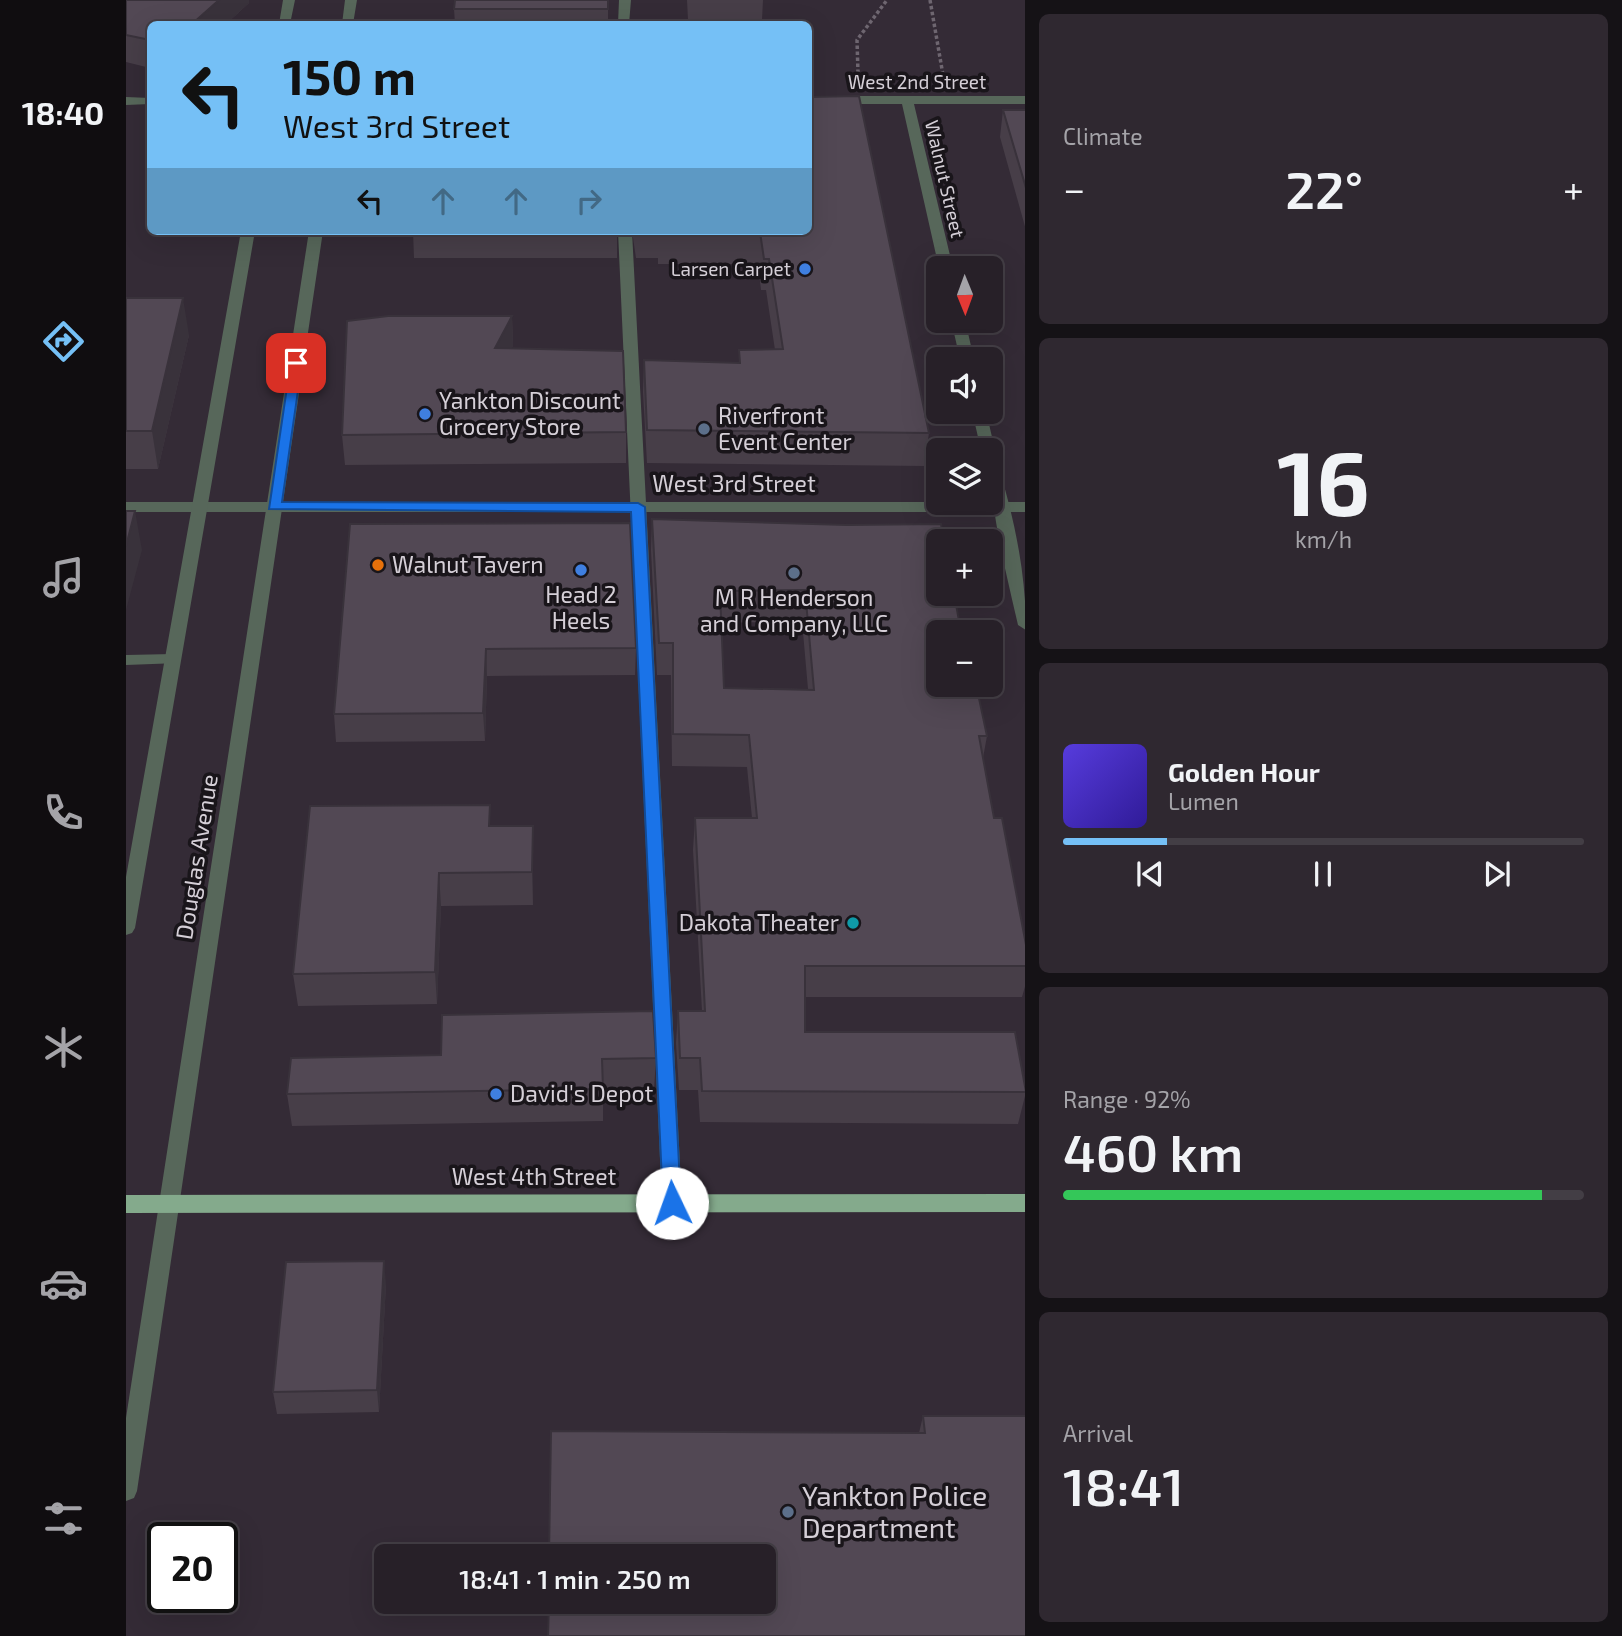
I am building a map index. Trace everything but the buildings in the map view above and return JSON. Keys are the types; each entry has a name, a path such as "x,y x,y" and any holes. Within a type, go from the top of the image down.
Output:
{"highway":[{"name":"West 4th Street","path":"126,1204 1025,1203"}],"street":[{"path":"286,21 289,0"},
{"path":"348,21 351,0"},
{"path":"624,21 625,0"},
{"name":"West 2nd Street","path":"812,100 1025,100"},
{"name":"Walnut Street","path":"907,100 943,256"},
{"path":"126,101 147,101"},
{"path":"126,928 247,235"},
{"name":"Douglas Avenue","path":"126,1491 315,235"},
{"path":"625,235 672,1203"},
{"path":"1003,504 1008,545 1025,625"},
{"name":"West 3rd Street","path":"126,507 1025,507"},
{"path":"126,660 173,659"}],"path":[{"path":"860,100 857,40 887,0"},
{"path":"930,0 949,100"}],"place":[{"name":"Larsen Carpet","path":"805,269"},
{"name":"Yankton Discount Grocery Store","path":"425,414"},
{"name":"Riverfront Event Center","path":"704,429"},
{"name":"Walnut Tavern","path":"378,565"},
{"name":"Head 2 Heels","path":"581,570"},
{"name":"M R Henderson and Company, LLC","path":"794,573"},
{"name":"Dakota Theater","path":"853,923"},
{"name":"David's Depot","path":"496,1094"},
{"name":"Yankton Police Department","path":"788,1512"}],"route":[{"path":"296,363 274,506 638,507 672,1203"}]}
